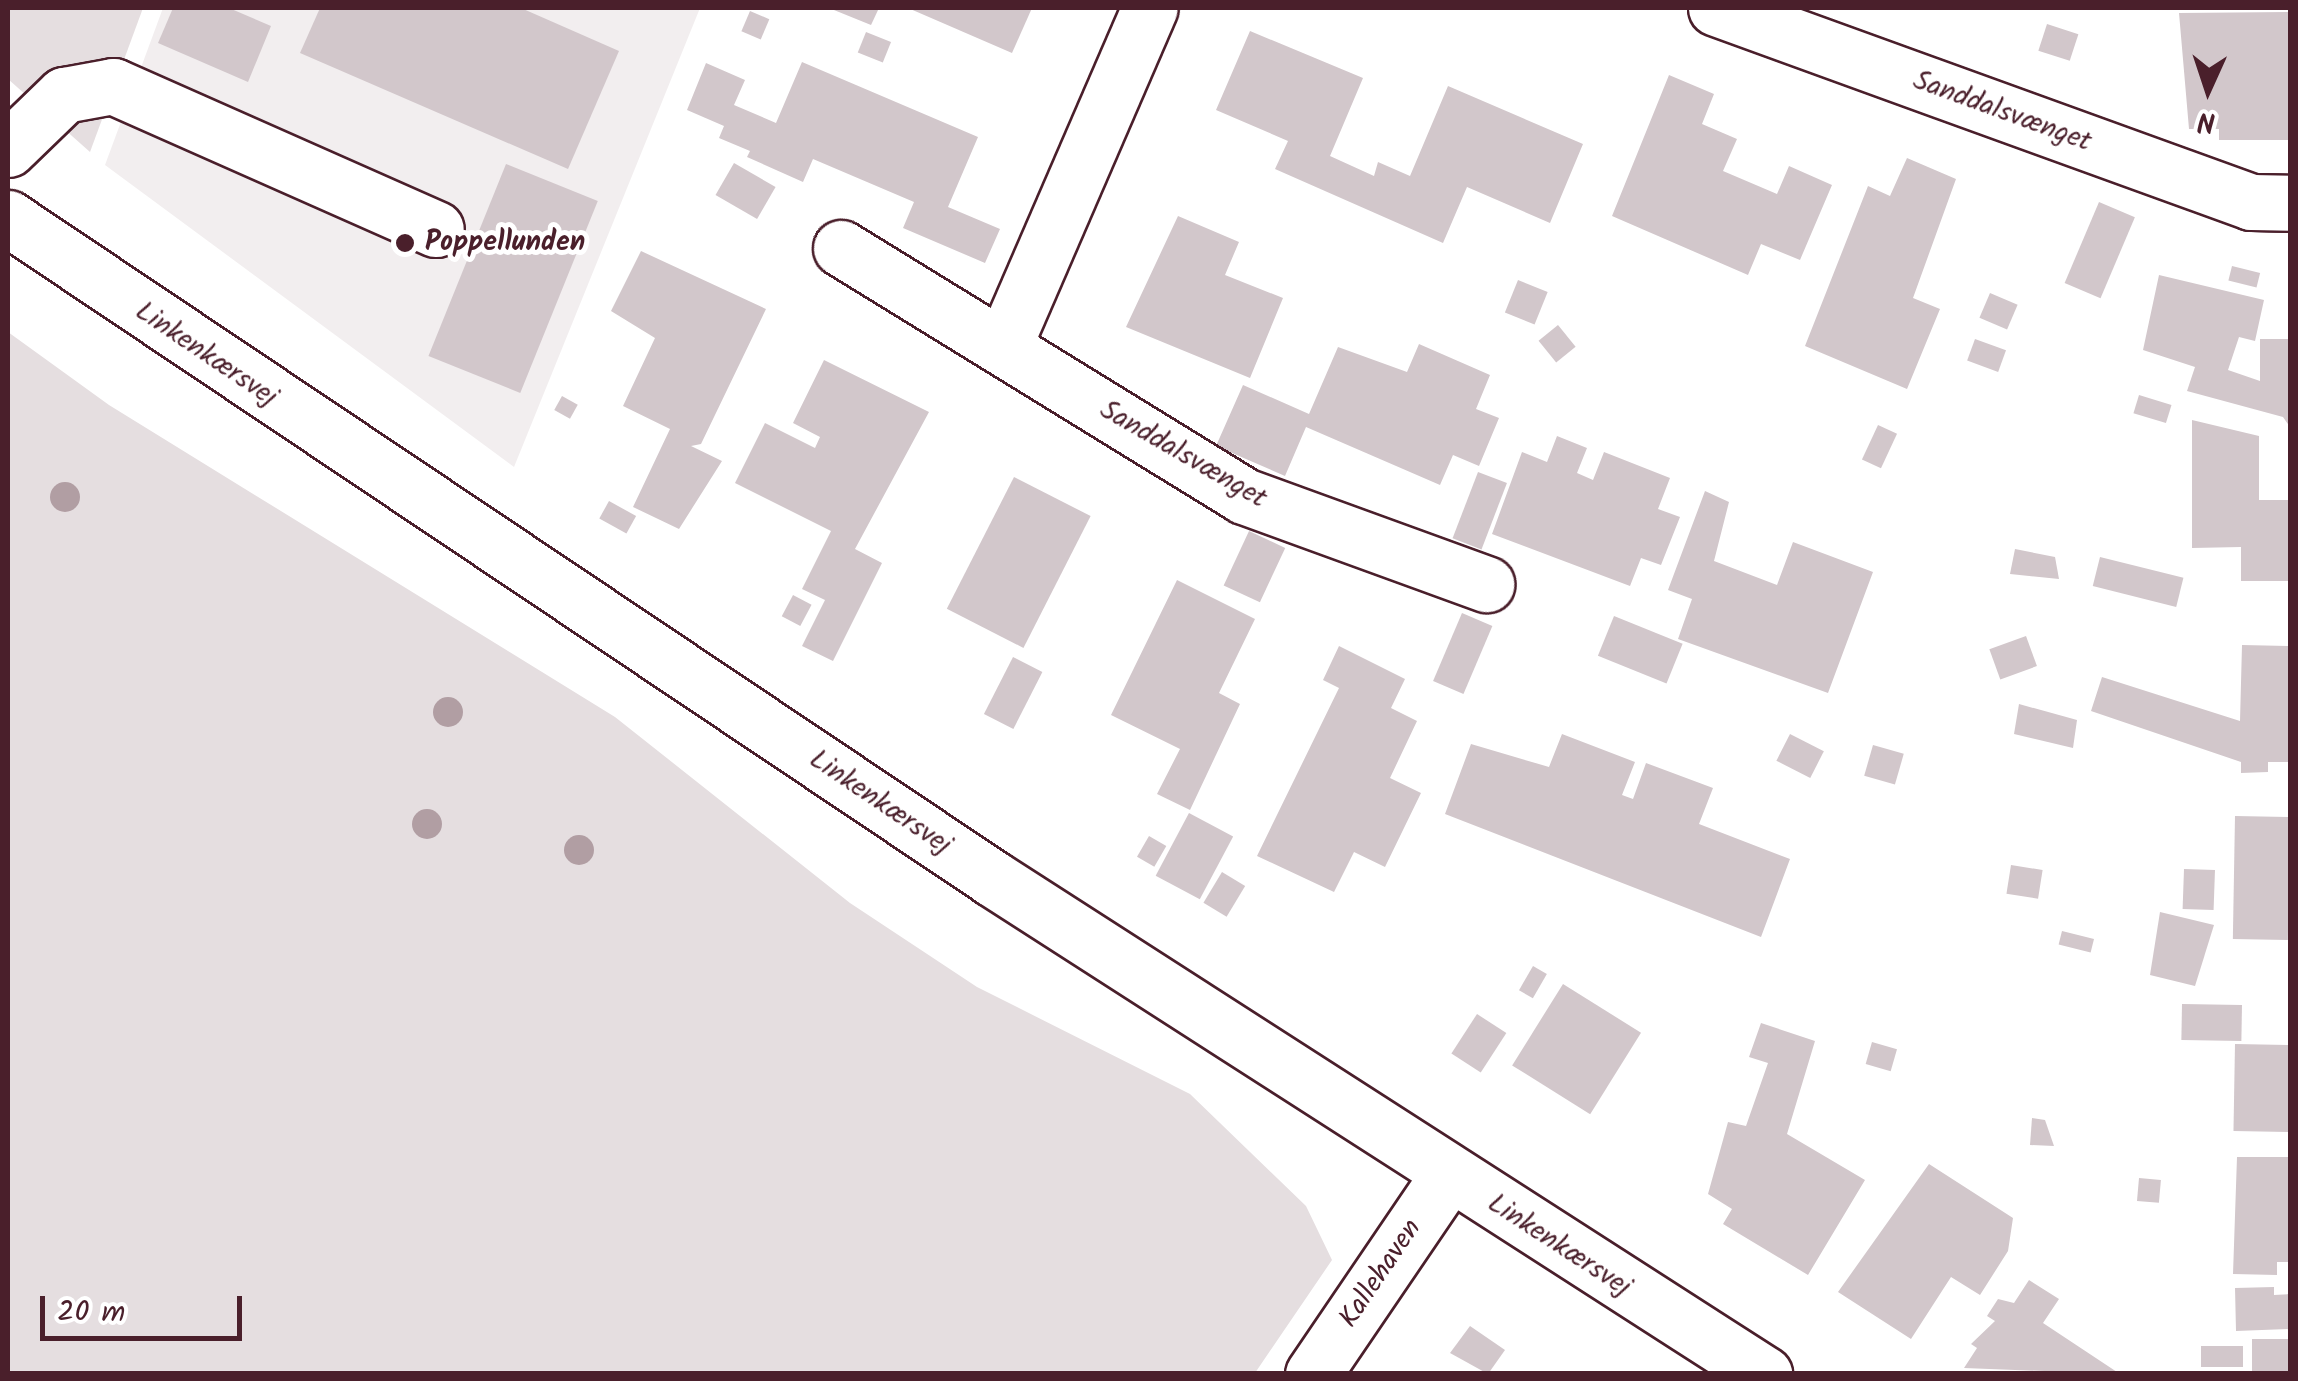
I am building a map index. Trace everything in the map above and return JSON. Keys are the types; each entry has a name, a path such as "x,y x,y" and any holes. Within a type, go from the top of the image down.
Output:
{"street":[{"path":"1003,347 1150,8"},
{"name":"Sanddalsvænget","path":"1716,8 2251,202 2290,203"},
{"path":"8,149 64,94 113,86 436,229"},
{"name":"Linkenkærsvej","path":"8,218 1448,1175 1764,1374"},
{"name":"Sanddalsvænget","path":"841,248 1244,496 1486,584"},
{"name":"Kallehaven","path":"1314,1374 1448,1175"}],"shaded area":[{"path":"8,8 143,8 90,152 8,79"},
{"name":"Poppellunden","path":"163,8 700,8 514,467 105,165"},
{"path":"8,332 109,405 615,717 850,903 977,987 1190,1094 1306,1206 1332,1260 1255,1373 8,1373"}],"building":[{"path":"173,8 229,8 271,26 248,82 158,43"},
{"path":"320,8 521,8 619,51 568,169 300,53"},
{"path":"829,8 879,8 871,25"},
{"path":"908,8 1032,8 1012,53"},
{"path":"750,11 769,19 761,39 741,31"},
{"path":"2290,12 2290,140 2219,140 2219,129 2189,129 2179,13"},
{"path":"2047,24 2078,34 2070,61 2038,51"},
{"path":"1250,31 1363,78 1330,156 1374,176 1378,162 1410,176 1448,86 1583,144 1550,223 1467,187 1443,243 1275,169 1288,141 1216,110"},
{"path":"866,32 891,42 883,63 858,52"},
{"path":"802,62 978,137 948,207 1000,229 985,263 903,228 914,202 813,159 803,182 747,157 750,151 719,138 724,126 687,110 706,63 745,80 734,105 776,123"},
{"path":"1669,75 1714,94 1702,124 1737,139 1723,171 1777,194 1789,166 1832,185 1800,260 1761,244 1748,275 1612,216"},
{"path":"1907,158 1956,179 1913,298 1940,309 1907,389 1805,346 1868,186 1890,196"},
{"path":"734,163 776,187 757,219 716,195"},
{"path":"506,164 598,201 520,393 428,356"},
{"path":"2099,202 2135,217 2101,298 2065,283"},
{"path":"1178,216 1239,242 1225,275 1283,298 1250,378 1126,327"},
{"path":"641,251 766,309 701,444 691,446 722,461 679,529 633,507 670,429 623,406 655,338 611,311"},
{"path":"2232,266 2260,273 2257,288 2228,281"},
{"path":"2159,275 2264,300 2255,341 2239,337 2228,370 2260,381 2260,339 2290,339 2290,427 2283,417 2187,391 2195,367 2143,350"},
{"path":"1518,280 1548,292 1535,324 1505,312"},
{"path":"1990,293 2018,305 2007,330 1979,318"},
{"path":"1558,325 1576,347 1556,362 1539,341"},
{"path":"1975,339 2006,350 1998,372 1967,361"},
{"path":"1419,344 1490,375 1476,409 1499,418 1479,466 1453,455 1440,485 1306,427 1285,476 1216,446 1243,385 1309,414 1338,347 1407,372"},
{"path":"824,360 929,412 855,549 882,563 833,661 802,646 825,600 802,589 831,531 735,483 765,423 815,448 820,437 793,423"},
{"path":"2139,395 2172,405 2166,423 2133,413"},
{"path":"562,396 578,405 570,419 554,410"},
{"path":"2192,420 2259,436 2259,500 2290,500 2290,581 2241,581 2241,547 2192,548"},
{"path":"1878,425 1897,434 1881,468 1862,459"},
{"path":"1557,436 1587,448 1577,473 1593,480 1604,452 1670,478 1658,509 1680,517 1661,565 1641,558 1630,586 1492,534 1522,452 1547,462"},
{"path":"1478,472 1507,483 1481,549 1453,538"},
{"path":"1014,477 1091,516 1023,648 947,609"},
{"path":"1705,491 1729,502 1714,561 1777,585 1793,542 1873,572 1828,693 1678,639 1692,599 1668,590"},
{"path":"609,501 636,516 626,534 599,518"},
{"path":"1249,531 1285,548 1260,602 1224,585"},
{"path":"2015,549 2055,557 2059,579 2010,574"},
{"path":"2100,557 2183,578 2176,607 2093,586"},
{"path":"1177,580 1255,619 1219,693 1240,704 1190,810 1157,794 1180,749 1111,715"},
{"path":"793,595 812,605 800,626 782,616"},
{"path":"1462,613 1492,626 1463,694 1433,681"},
{"path":"1614,616 1683,644 1667,684 1598,656"},
{"path":"2026,636 2037,666 2000,679 1989,649"},
{"path":"2242,645 2290,646 2290,762 2268,762 2268,772 2241,773 2241,762 2091,711 2102,677 2240,721"},
{"path":"1339,646 1405,679 1391,708 1417,721 1390,778 1421,793 1385,867 1354,852 1334,892 1257,856 1339,688 1323,680"},
{"path":"1013,657 1042,672 1013,729 984,714"},
{"path":"2019,704 2077,720 2073,748 2014,734"},
{"path":"1562,734 1635,762 1622,795 1633,799 1646,763 1713,788 1699,824 1790,859 1761,937 1445,814 1471,744 1549,767"},
{"path":"1790,734 1824,751 1810,778 1776,761"},
{"path":"1873,745 1904,754 1895,785 1864,776"},
{"path":"1189,813 1233,836 1200,899 1156,876"},
{"path":"2235,816 2290,817 2288,940 2233,939"},
{"path":"1149,836 1166,846 1154,867 1137,857"},
{"path":"2011,865 2043,870 2038,899 2006,894"},
{"path":"2184,869 2215,870 2214,910 2183,909"},
{"path":"1222,872 1245,886 1227,917 1203,903"},
{"path":"2160,912 2214,925 2195,986 2150,975"},
{"path":"2062,931 2094,939 2091,953 2059,945"},
{"path":"1533,966 1547,974 1533,998 1519,990"},
{"path":"1563,984 1641,1033 1590,1114 1512,1065"},
{"path":"2182,1004 2242,1005 2241,1041 2181,1040"},
{"path":"1477,1014 1506,1033 1481,1072 1451,1053"},
{"path":"1761,1023 1815,1041 1787,1134 1865,1180 1808,1275 1723,1224 1732,1209 1708,1194 1728,1122 1746,1126 1768,1063 1749,1057"},
{"path":"1872,1042 1897,1049 1891,1071 1866,1064"},
{"path":"2235,1044 2290,1045 2288,1132 2233,1131"},
{"path":"2032,1118 2045,1120 2054,1146 2030,1145"},
{"path":"2237,1157 2290,1157 2290,1262 2277,1262 2277,1275 2233,1274"},
{"path":"1929,1164 2013,1218 2008,1251 1980,1295 1951,1277 1911,1339 1838,1292"},
{"path":"2139,1178 2161,1180 2159,1203 2137,1201"},
{"path":"2029,1280 2059,1299 2043,1323 2120,1374 1964,1368 1977,1348 1971,1344 1995,1321 1987,1316 1998,1299 2014,1303"},
{"path":"2274,1287 2274,1295 2290,1294 2290,1329 2236,1331 2235,1288"},
{"path":"1470,1326 1505,1350 1488,1374 1450,1353"},
{"path":"2252,1339 2290,1339 2290,1374 2252,1374"},
{"path":"2201,1346 2243,1346 2243,1367 2201,1367"}],"place":[{"name":"Poppellunden","path":"405,243"}]}
